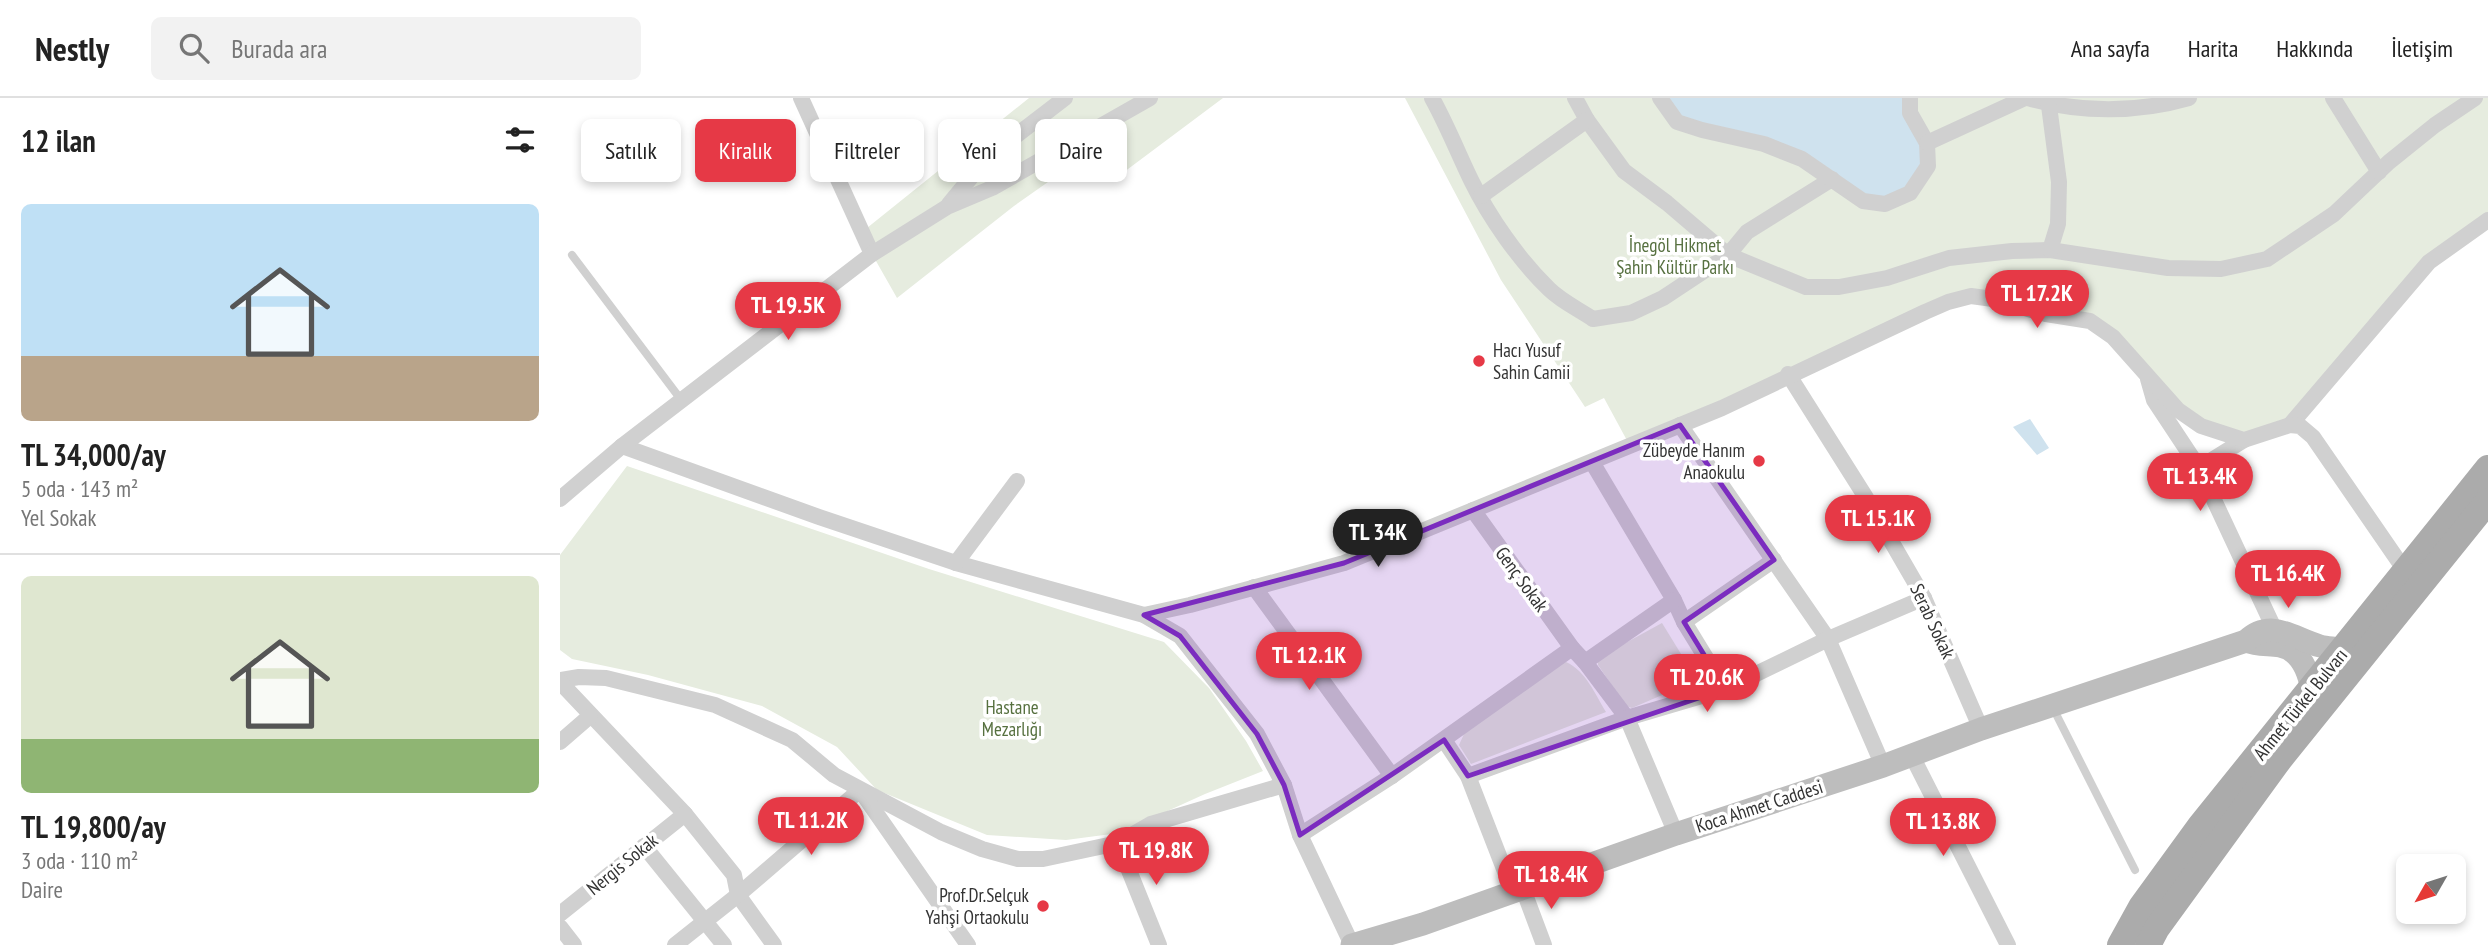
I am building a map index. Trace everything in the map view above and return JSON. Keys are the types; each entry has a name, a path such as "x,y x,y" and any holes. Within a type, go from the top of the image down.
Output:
{"main road":[{"name":"Ahmet Türkel Bulvarı","path":"2120,945 2141,907 2200,827 2312,691 2488,468"},
{"name":"Ahmet Türkel Bulvarı","path":"2148,945 2157,928 2280,759 2488,501"}],"street":[{"path":"801,98 872,254"},
{"path":"947,206 987,158 1065,98"},
{"path":"560,499 622,446 872,254 947,206 992,188 1150,98"},
{"path":"1432,98 1448,126 1472,183 1528,266 1551,291 1593,319 1631,313 1663,298 1728,255 1747,232 1832,179"},
{"path":"1575,98 1587,120 1624,171 1667,203 1728,255 1806,287 1839,287 1887,278 1949,258 2012,251 2050,250 2168,268 2221,269 2267,259 2325,221 2435,125 2475,98"},
{"path":"1660,98 1678,122 1764,144 1802,159 1863,201 1885,204 1910,193 1928,166 1927,143 1910,113 1910,98"},
{"path":"1927,143 2027,98 2050,100 2088,109 2166,104 2189,98"},
{"path":"2333,98 2379,172"},
{"path":"2050,100 2059,182 2058,224 2050,250"},
{"path":"1481,196 1587,120"},
{"path":"2290,425 2429,262 2488,220"},
{"path":"1144,615 1344,563 1723,408 1788,374 1925,312 1971,296 1993,299 2046,314 2090,321 2113,337 2178,410 2222,434 2244,440"},
{"path":"2146,373 2154,400 2199,467 2279,638 2299,658 2309,674 2312,691"},
{"name":"Serab Sokak","path":"1788,374 1866,496 1924,598 1981,729"},
{"path":"1680,425 1828,639 1883,766"},
{"path":"2199,467 2244,440 2290,425 2300,426 2313,436 2406,572"},
{"path":"622,446 956,563 1144,615 1180,636 1257,734 1284,785 1300,835 1352,945"},
{"path":"1592,462 1725,689"},
{"path":"956,563 1017,481"},
{"name":"Genç Sokak","path":"1473,510 1572,648 1628,718 1676,834"},
{"path":"1684,622 1774,560"},
{"path":"1254,587 1392,776"},
{"path":"1468,776 1628,718 1725,689 1828,639 1924,598"},
{"path":"1585,662 1674,600"},
{"path":"2279,638 2288,632 2321,646 2343,650"},
{"name":"Koca Ahmet Caddesi","path":"1352,945 1423,924 1676,834 1883,766 1981,729 2246,641 2255,633 2279,638"},
{"path":"1300,835 1392,776 1572,648"},
{"path":"774,945 738,895 734,875 685,814 590,716 560,681 579,677 606,678 715,705 792,740 834,775 941,832 982,849 1018,859 1044,859 1118,844 1151,824 1284,785"},
{"path":"560,742 590,716"},
{"path":"1444,740 1468,776 1544,945"},
{"path":"1911,754 2008,945"},
{"path":"675,945 738,895 860,790"},
{"path":"860,790 968,945"},
{"name":"Nergis Sokak","path":"560,914 685,814"},
{"path":"1118,844 1159,945"},
{"path":"644,846 724,945"},
{"path":"560,927 574,945"}],"lane":[{"path":"572,255 682,401"},
{"path":"2052,705 2135,870"}],"highlighted area":[{"path":"1680,425 1774,560 1684,622 1725,689 1468,776 1444,740 1300,835 1284,785 1257,734 1180,636 1144,615 1344,563"}],"green space":[{"path":"1029,98 1223,98 1127,170 1127,119 1035,119 1035,182 1048,182 897,298 862,232 938,171 938,182 1021,182 1021,119 1003,119"},
{"name":"İnegöl Hikmet Şahin Kültür Parkı","path":"1405,98 2488,98 2488,220 2429,262 2290,425 2244,440 2201,426 2090,321 1971,296 1630,446 1604,398 1585,407 1501,280"},
{"name":"Hastane Mezarlığı","path":"627,466 929,569 1164,642 1209,688 1246,741 1263,771 1119,833 1066,840 987,835 877,790 837,747 762,706 648,675 572,659 560,650 560,555"},
{"path":"1662,623 1697,680 1632,708 1626,706 1598,665 1598,658"},
{"path":"1566,662 1585,677 1606,712 1471,764 1459,745 1464,734 1556,665"}],"water":[{"path":"1660,98 1910,98 1927,143 1910,193 1885,204 1802,159 1677,122"},
{"path":"2030,419 2049,448 2037,455 2013,427"}],"place":[{"name":"Hacı Yusuf Sahin Camii","path":"1479,361"},
{"name":"Zübeyde Hanım Anaokulu","path":"1759,461"},
{"name":"Prof.Dr.Selçuk Yahşi Ortaokulu","path":"1043,906"}]}
